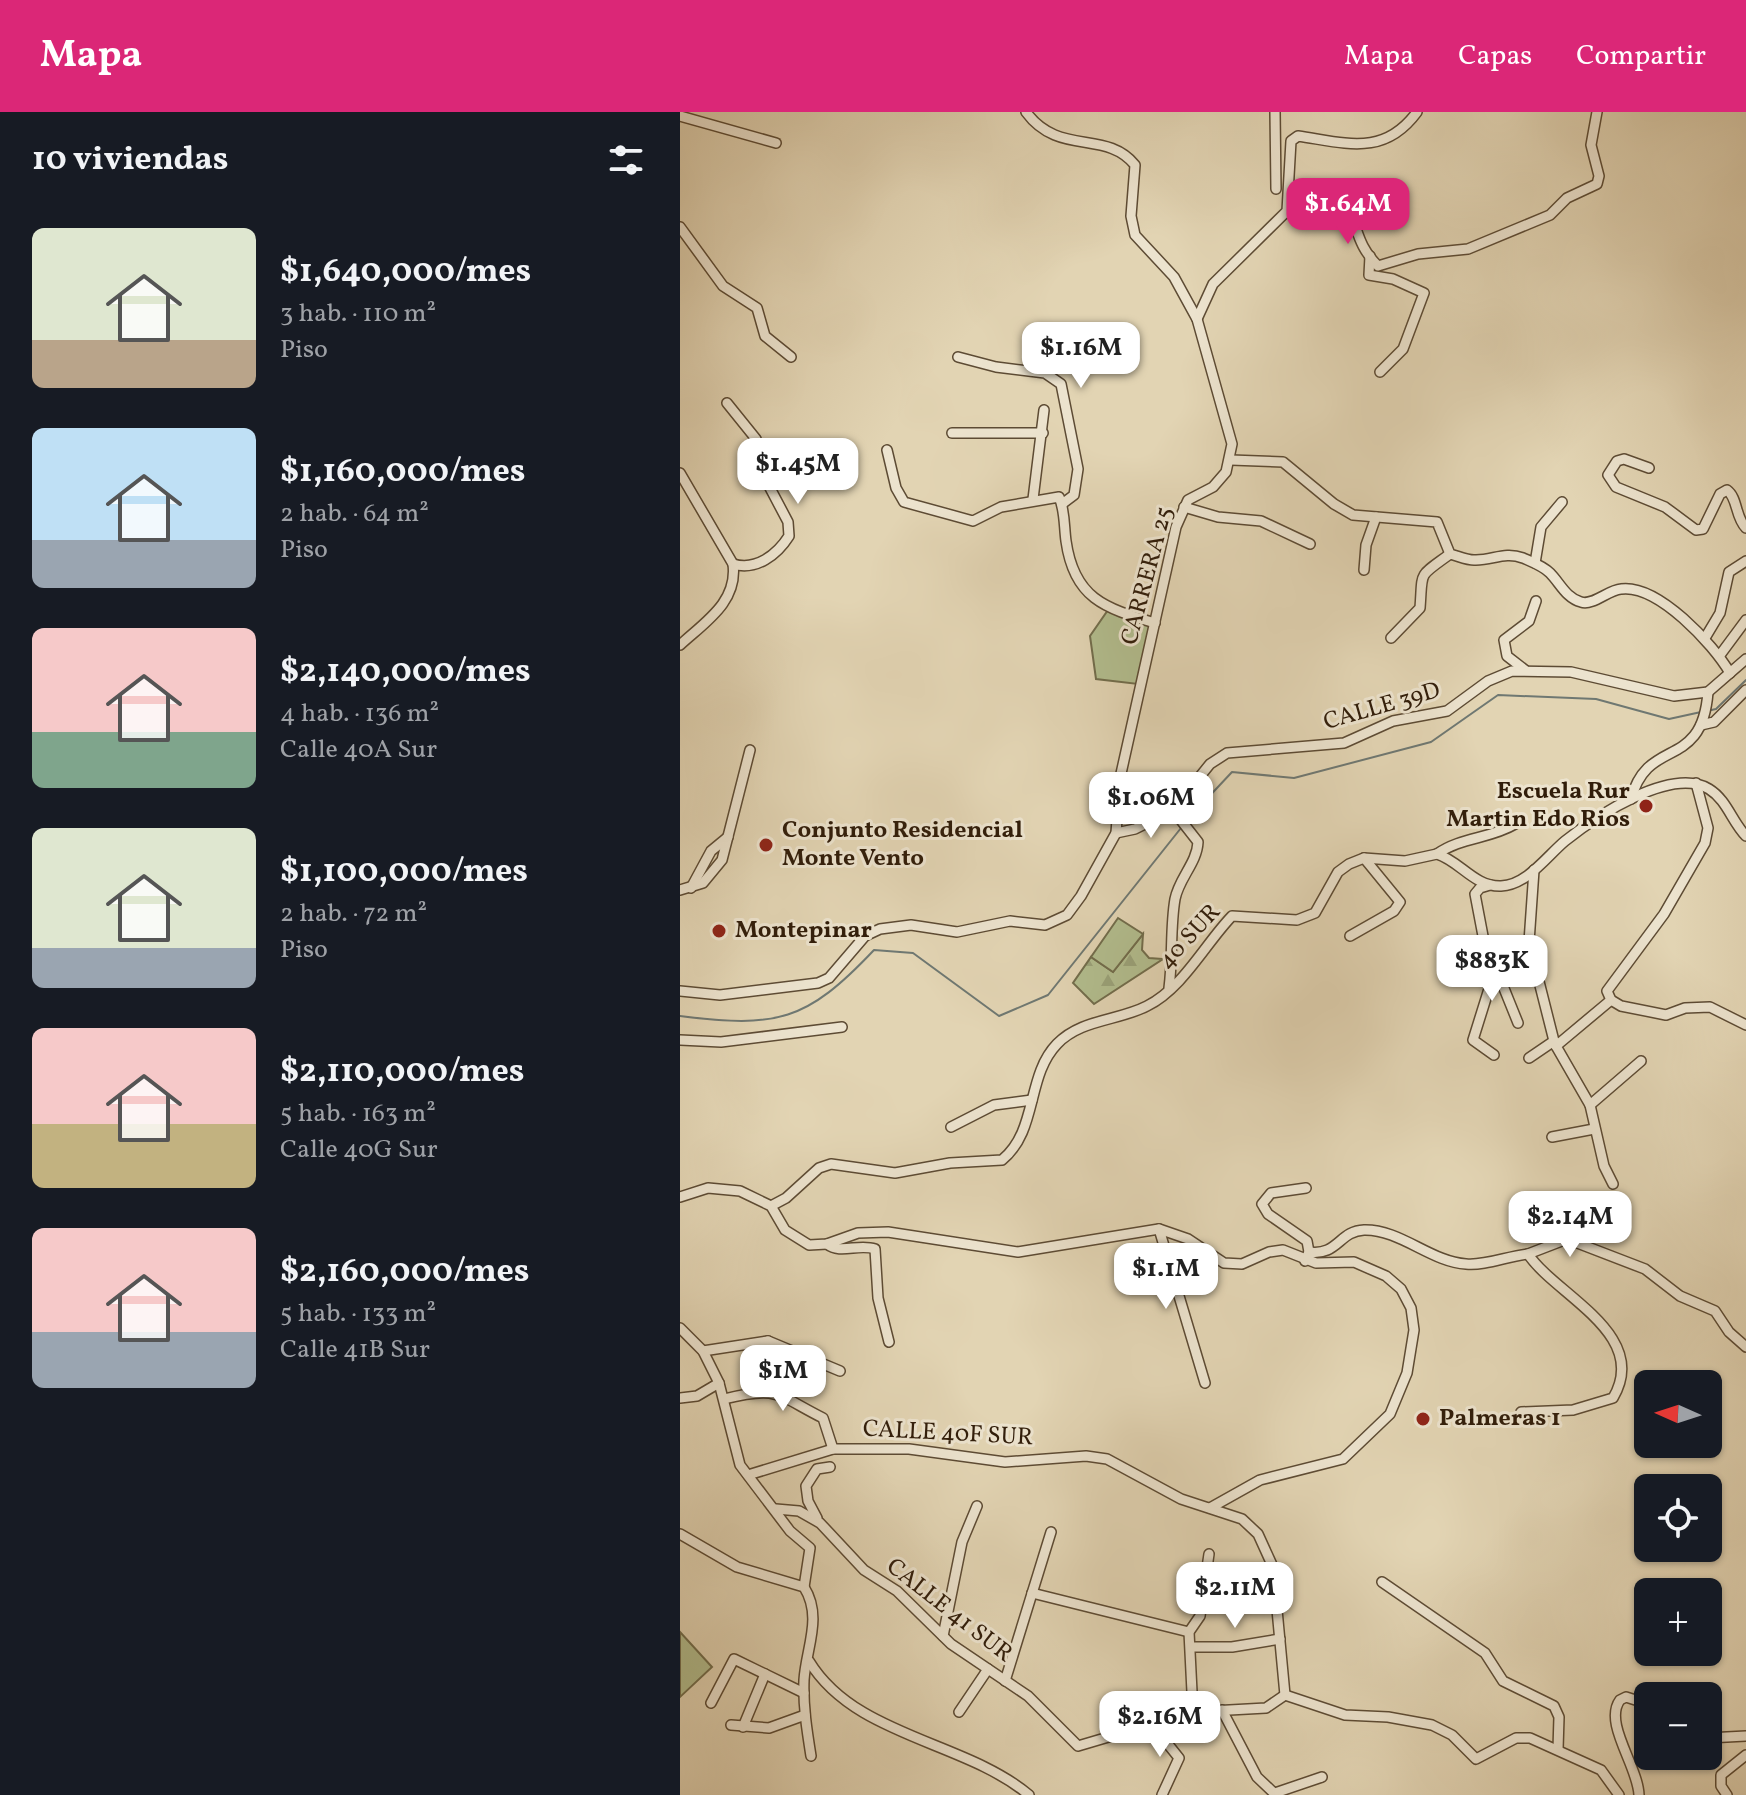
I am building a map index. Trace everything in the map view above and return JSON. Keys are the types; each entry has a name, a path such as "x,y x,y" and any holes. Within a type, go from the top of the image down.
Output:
{"street":[{"path":"1026,112 1047,134 1096,144 1131,160 1136,171 1131,216 1135,235 1174,277 1197,319 1230,432 1231,460 1283,462 1343,511 1437,522 1450,554"},
{"path":"1275,112 1276,189"},
{"path":"1197,319 1213,284 1283,217 1289,205 1288,149 1294,138 1377,144 1401,131 1417,112"},
{"path":"1289,205 1318,200 1341,206 1355,221 1370,256 1378,266 1418,254 1468,249 1550,215 1567,198 1590,190 1597,184 1599,176 1591,145 1597,112"},
{"path":"680,116 776,143"},
{"path":"680,227 723,286 757,308 765,336 791,357"},
{"path":"1370,256 1369,275 1393,279 1424,293 1403,349 1380,372"},
{"path":"958,357 996,367 1045,373 1061,384 1078,469 1074,495 1062,504"},
{"path":"727,403 756,439 769,486 788,522 789,536 764,562 743,567 733,564"},
{"path":"1033,499 1044,410"},
{"path":"952,433 1043,433"},
{"path":"887,450 900,497 910,505 941,509 964,521 973,521 1001,507 1054,496 1062,504 1069,566 1077,582 1102,603 1155,623"},
{"path":"1649,468 1624,459 1617,461 1608,475 1616,487 1665,507 1696,530 1703,529 1720,494 1727,490 1733,495 1736,515 1746,528"},
{"name":"CARRERA 25","path":"1116,833 1120,778 1184,507 1220,481 1231,460"},
{"path":"680,473 733,564 734,589 727,600 680,645"},
{"path":"1535,563 1541,527 1562,502"},
{"path":"1184,507 1218,517 1261,521 1310,544"},
{"path":"1364,570 1368,537 1376,517"},
{"path":"1450,554 1475,560 1510,554 1535,563 1551,573 1564,591 1580,602 1589,602 1617,589 1638,591 1662,604 1705,638 1730,673"},
{"path":"1391,638 1420,608 1419,580 1423,574 1450,554"},
{"path":"1705,638 1720,613 1729,572 1746,561"},
{"path":"1525,670 1503,649 1511,632 1529,621 1536,601"},
{"path":"1720,655 1746,620"},
{"path":"1631,799 1638,777 1649,764 1691,744 1702,722 1708,692 1746,659"},
{"name":"CALLE 39D","path":"1177,814 1202,772 1227,753 1344,743 1393,721 1447,711 1498,675 1525,670 1571,672 1674,696 1708,692"},
{"path":"1702,722 1714,722 1746,690"},
{"path":"680,890 703,883 717,869 750,750"},
{"path":"1696,783 1708,828 1705,843 1664,914 1607,991 1611,1000 1621,1006 1666,1015 1685,1008 1710,1007 1746,1025"},
{"path":"1483,936 1475,894 1480,888 1511,884 1534,870 1569,838 1631,799 1666,785 1696,783 1715,793 1746,836"},
{"path":"680,991 720,995 818,983 829,978 865,936 894,926 957,932 1001,921 1045,925 1056,922 1081,896 1116,833 1177,814 1194,832 1197,852 1180,880 1175,898 1169,988"},
{"path":"1364,858 1405,861 1437,854 1449,845 1490,838 1515,824"},
{"path":"691,888 711,851 728,837"},
{"path":"1437,854 1490,885"},
{"path":"1350,936 1388,915 1400,902 1364,858"},
{"name":"40 SUR","path":"771,1206 779,1204 819,1168 831,1164 895,1173 950,1163 1002,1160 1018,1143 1044,1065 1060,1041 1092,1023 1148,1006 1169,988 1232,916 1306,918 1323,902 1338,872 1364,858"},
{"path":"1534,870 1528,921 1531,954 1555,1044 1590,1105 1594,1129 1613,1184"},
{"path":"1494,1055 1475,1043 1473,1036 1488,988 1497,971 1509,962 1531,954"},
{"path":"1497,971 1518,1023"},
{"path":"1529,1058 1555,1044 1611,1000"},
{"path":"680,1040 721,1042 842,1027"},
{"path":"1590,1105 1641,1061"},
{"path":"951,1127 994,1105 1032,1100"},
{"path":"1552,1137 1594,1129"},
{"path":"680,1197 723,1187 771,1206 793,1238 809,1245 827,1244 858,1233 879,1232 951,1239 1018,1252 1159,1229 1188,1239 1224,1263 1250,1262 1275,1250 1354,1262 1386,1276 1401,1289 1411,1308 1414,1330 1412,1353 1390,1414 1343,1459 1260,1480 1210,1508"},
{"path":"1306,1188 1271,1193 1262,1204 1274,1219 1307,1241 1307,1256"},
{"path":"1159,1229 1205,1383"},
{"path":"1307,1256 1324,1253 1351,1233 1369,1230 1465,1264 1528,1254 1567,1239 1606,1257 1645,1269 1680,1296 1715,1311 1729,1332 1746,1347"},
{"path":"827,1244 837,1250 858,1246 875,1249 878,1298 889,1342"},
{"path":"1521,1412 1573,1410 1613,1398 1622,1370 1616,1349 1602,1323 1575,1296 1537,1267 1528,1254"},
{"path":"680,1328 703,1351 719,1383 736,1455 790,1531 810,1548 807,1591 813,1626 804,1693 811,1756"},
{"path":"703,1351 768,1341 840,1371"},
{"path":"768,1341 768,1391"},
{"path":"680,1398 699,1395 719,1383"},
{"path":"724,1399 768,1391 795,1400 823,1418 833,1449"},
{"name":"CALLE 40F SUR","path":"748,1475 833,1449 909,1449 1005,1462 1096,1456 1129,1469 1181,1499 1242,1519 1267,1548 1273,1567 1280,1639"},
{"path":"820,1523 811,1509 806,1486 817,1469 830,1467"},
{"path":"943,1636 962,1542 977,1506"},
{"name":"CALLE 41 SUR","path":"776,1509 799,1511 820,1523 864,1570 897,1591 943,1636 1028,1696 1078,1746 1193,1712 1266,1708 1285,1695"},
{"path":"1005,1681 1051,1532"},
{"path":"680,1534 737,1567 807,1591"},
{"path":"1193,1712 1189,1632 1200,1616 1209,1554"},
{"path":"1382,1582 1485,1653 1503,1681 1554,1706 1559,1717 1558,1749"},
{"path":"1032,1593 1189,1632"},
{"path":"1191,1647 1232,1647 1280,1639 1285,1695 1345,1715 1388,1717 1432,1725 1452,1735 1476,1759 1523,1737 1558,1749 1601,1770 1619,1795"},
{"path":"711,1703 734,1659 804,1693"},
{"path":"809,1661 829,1688 907,1736 989,1768 1029,1795"},
{"path":"959,1712 988,1669"},
{"path":"743,1727 765,1674"},
{"path":"1634,1700 1626,1697 1620,1700 1614,1717 1638,1783 1639,1795"},
{"path":"1222,1710 1257,1777 1275,1794 1322,1777"},
{"path":"731,1725 769,1728 805,1715"},
{"path":"1151,1723 1179,1758 1179,1765 1162,1795"},
{"path":"1722,1737 1746,1736"},
{"path":"1727,1795 1721,1786 1721,1775 1746,1755"}],"green space":[{"path":"1108,610 1151,626 1138,684 1096,679 1090,636"},
{"path":"1118,918 1143,934 1113,972 1091,957"},
{"path":"1143,934 1142,950 1149,958 1163,959 1094,1004 1073,983 1091,957 1113,972"},
{"path":"680,1632 712,1667 680,1697"}],"waterway":[{"path":"1707,711 1716,709 1746,680"},
{"path":"1187,820 1232,772 1294,778 1431,742 1498,695 1596,699 1669,719 1701,712"},
{"path":"680,1016 742,1021 788,1014 808,1006 829,992 874,950 913,953 999,1016 1048,995 1181,828"}],"place":[{"name":"Escuela Rur Martin Edo Rios","path":"1646,806"},
{"name":"Conjunto Residencial Monte Vento","path":"766,845"},
{"name":"Montepinar","path":"719,931"},
{"name":"Palmeras 1","path":"1423,1419"}]}
